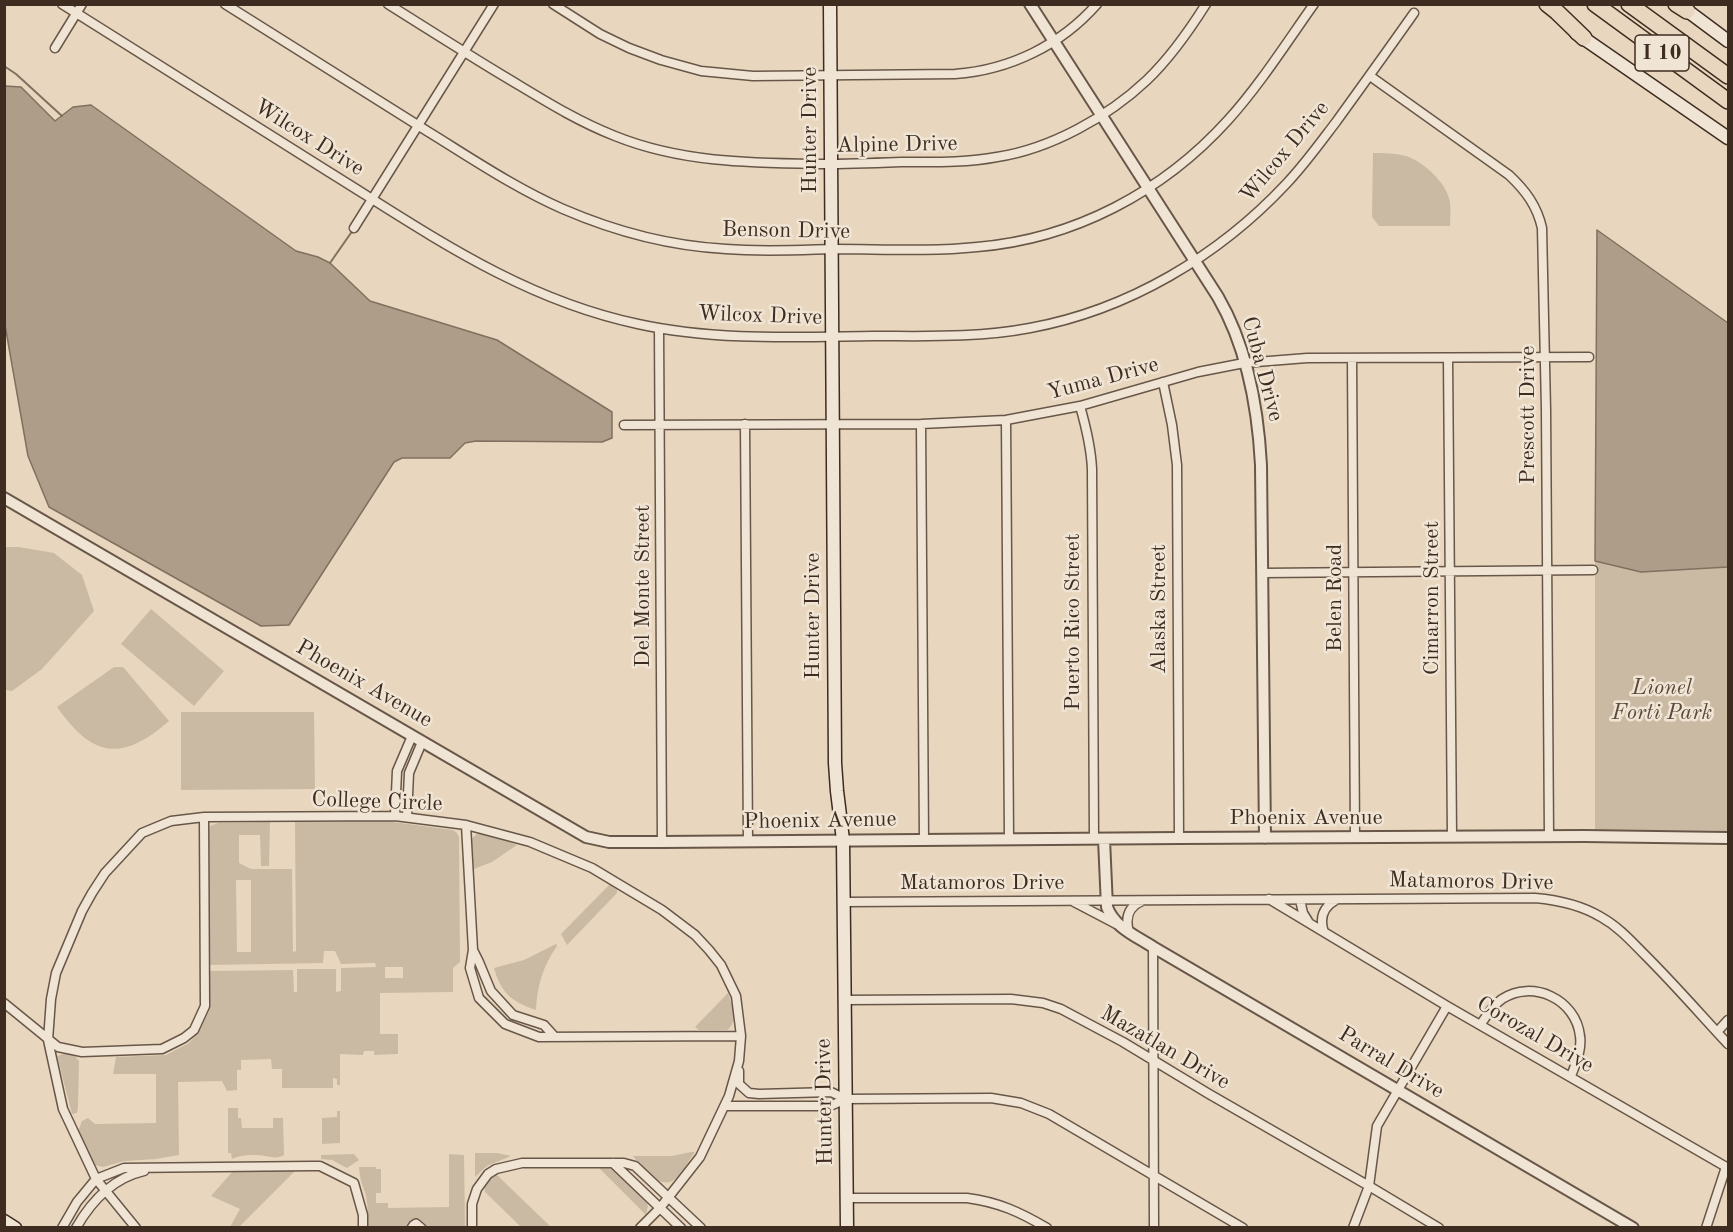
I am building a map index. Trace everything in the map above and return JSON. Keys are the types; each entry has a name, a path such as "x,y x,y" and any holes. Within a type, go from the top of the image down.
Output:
{"highway":[{"path":"1546,4 1584,38"},
{"name":"I 10","path":"1595,4 1728,101"},
{"name":"I 10","path":"1629,4 1728,76"}],"main road":[{"name":"Hunter Drive","path":"830,4 835,763 843,840 847,1227"},
{"path":"1538,4 1728,138"},
{"path":"1681,6 1728,41"},
{"path":"4,1221 15,1227"}],"street":[{"name":"Wilcox Drive","path":"62,4 452,249 499,275 599,315 659,329 736,337 972,335 1030,328 1095,310 1126,298 1196,260 1245,224 1289,181 1370,76 1414,13"},
{"path":"55,48 82,4"},
{"name":"Benson Drive","path":"225,4 534,195 563,209 620,230 666,241 726,249 949,249 1009,243 1072,226 1125,202 1148,188 1178,168 1212,137 1231,117 1314,4"},
{"name":"Alpine Drive","path":"388,4 568,115 616,137 680,156 741,163 831,164 954,162 1000,157 1029,150 1061,138 1100,116 1146,81 1181,41 1206,4"},
{"path":"354,228 494,4"},
{"path":"553,4 600,34 646,55 681,67 736,75 955,75 982,71 1021,59 1053,41 1085,18 1097,4"},
{"name":"Cuba Drive","path":"1030,4 1100,116 1196,260 1225,309 1244,363 1259,431 1263,573 1265,838"},
{"name":"Prescott Drive","path":"1370,76 1509,175 1522,187 1539,216 1544,239 1549,837"},
{"name":"Del Monte Street","path":"659,329 662,842"},
{"name":"Yuma Drive","path":"624,425 921,424 1006,420 1080,406 1216,367 1244,363 1307,358 1589,357"},
{"name":"Belen Road","path":"1352,358 1355,838"},
{"name":"Cimarron Street","path":"1448,358 1452,837"},
{"name":"Alaska Street","path":"1163,382 1177,465 1179,838"},
{"name":"Puerto Rico Street","path":"1080,406 1092,469 1099,839 1106,902"},
{"path":"1006,420 1009,839"},
{"path":"745,424 748,841"},
{"path":"921,424 924,840"},
{"name":"Phoenix Avenue","path":"4,498 586,837 609,842 1452,837 1728,838"},
{"path":"1263,573 1593,570"},
{"path":"395,816 397,771 412,736"},
{"path":"407,817 409,772 422,742"},
{"name":"College Circle","path":"136,1227 96,1179 63,1109 48,1040 51,999 56,973 82,911 105,873 142,833 171,821 204,817 395,816 466,825 530,842 592,868 635,892 678,921 710,950 721,965 736,996 741,1036 739,1061 729,1096 700,1157 660,1208 640,1227"},
{"path":"4,1002 58,1047 82,1052 162,1049 184,1038 194,1029 205,1006 204,817"},
{"path":"466,825 473,950 470,968 479,998 505,1024 539,1036 741,1036"},
{"name":"Matamoros Drive","path":"844,902 1535,898 1565,902 1600,917 1625,934 1728,1044"},
{"name":"Corozal Drive","path":"1269,899 1447,1006 1727,1168"},
{"path":"1324,932 1322,919 1324,911 1330,903 1338,899"},
{"path":"1125,929 1129,912 1136,904 1145,900"},
{"path":"1300,900 1303,914 1311,925"},
{"name":"Parral Drive","path":"1071,901 1125,929 1633,1227"},
{"name":"Parral Drive","path":"1106,902 1111,916 1125,929"},
{"path":"1153,947 1154,1227"},
{"path":"473,950 491,991 513,1015 544,1025 553,1035"},
{"path":"1481,1024 1491,1008 1508,996 1532,991 1552,996 1567,1007 1579,1028 1579,1056 1571,1076"},
{"name":"Mazatlan Drive","path":"845,1000 1011,999 1043,1003 1060,1009 1093,1025 1438,1227"},
{"path":"1353,1227 1369,1186 1377,1126 1447,1006"},
{"path":"1716,1032 1728,1020"},
{"path":"739,1061 740,1084 749,1093 759,1094"},
{"path":"729,1096 831,1092 846,1099"},
{"path":"725,1106 831,1106 846,1099 991,1098 1021,1102 1049,1114 1243,1227"},
{"path":"472,1227 472,1204 477,1189 488,1174 496,1169 522,1162 624,1163 635,1166 701,1227"},
{"path":"613,1163 681,1227"},
{"path":"62,1227 77,1202 96,1179 124,1168 320,1166 354,1183 363,1215 363,1227"},
{"path":"76,1227 86,1209 104,1190 132,1174 162,1167"},
{"path":"1706,1227 1727,1168"},
{"path":"847,1198 980,1199 1009,1207 1047,1227"},
{"path":"86,1209 96,1204 116,1204"},
{"path":"411,1227 416,1223 422,1227"}],"green space":[{"path":"1373,153 1406,156 1434,174 1448,195 1450,226 1379,226 1372,217"},
{"path":"5,547 54,553 82,575 94,611 42,669 12,691 5,690"},
{"name":"Lionel Forti Park","path":"1595,561 1641,572 1728,567 1728,831 1595,830"},
{"path":"151,609 224,671 194,706 121,644"},
{"path":"114,667 123,667 169,721 137,743 109,749 96,745 83,736 57,707"},
{"path":"181,712 314,712 315,789 181,790"},
{"path":"386,821 453,830 457,833 459,837 460,962 453,968 453,992 380,993 380,1034 398,1034 398,1054 374,1055 374,1051 364,1051 363,1055 340,1054 340,1085 337,1085 337,1079 333,1078 333,1088 282,1088 282,1069 272,1069 271,1059 241,1060 241,1070 237,1070 237,1090 227,1091 222,1081 178,1082 179,1155 125,1161 103,1167 95,1165 78,1131 82,1121 88,1118 95,1124 156,1123 156,1074 113,1074 116,1057 166,1055 189,1043 200,1030 209,1011 210,971 293,970 294,992 297,992 297,969 336,969 336,992 341,991 341,968 376,967 375,963 341,964 335,951 324,951 323,963 210,965 208,832 210,826 218,823 270,822 269,866 261,866 260,835 239,835 239,863 251,869 292,869 293,952 296,951 295,822","holes":["236,880 251,880 251,952 237,952","385,967 403,967 403,978 385,978"]},
{"path":"483,833 517,845 492,862 474,869 471,868 470,840 477,834"},
{"path":"612,884 617,888 617,893 567,945 561,934"},
{"path":"556,944 542,976 536,1010 514,1000 500,984 494,968 524,960"},
{"path":"728,993 734,1018 731,1027 727,1030 699,1030 695,1027"},
{"path":"66,1053 75,1056 79,1061 78,1107 77,1113 72,1114 57,1056"},
{"path":"228,1108 238,1108 238,1118 241,1118 242,1128 273,1128 273,1118 283,1118 284,1155 275,1157 248,1155 232,1159 231,1153 228,1153"},
{"path":"337,1111 340,1111 340,1143 322,1144 322,1118 337,1117"},
{"path":"695,1152 681,1173 670,1182 658,1180 652,1176 633,1156 672,1156"},
{"path":"475,1153 497,1153 511,1156 487,1166 475,1177"},
{"path":"354,1154 359,1160 347,1168 332,1160 321,1159 321,1155"},
{"path":"449,1154 464,1155 465,1227 368,1227 367,1201 359,1167 381,1169 381,1193 376,1193 376,1203 388,1203 388,1208 449,1207"},
{"path":"598,1167 613,1168 646,1200 648,1206 646,1215"},
{"path":"233,1171 295,1171 239,1227 230,1227 240,1209 211,1196"},
{"path":"493,1175 497,1175 551,1227 521,1227 485,1192 484,1184"}],"shaded area":[{"path":"5,86 21,87 55,121 73,107 91,105 296,251 330,263 370,301 497,340 612,412 612,438 602,442 476,441 465,443 450,458 402,458 394,462 289,625 261,626 49,507 28,456 5,325"},
{"path":"1597,230 1728,323 1728,567 1641,572 1595,561"}],"waterway":[{"path":"4,66 62,116"},
{"path":"330,263 353,230"}]}
